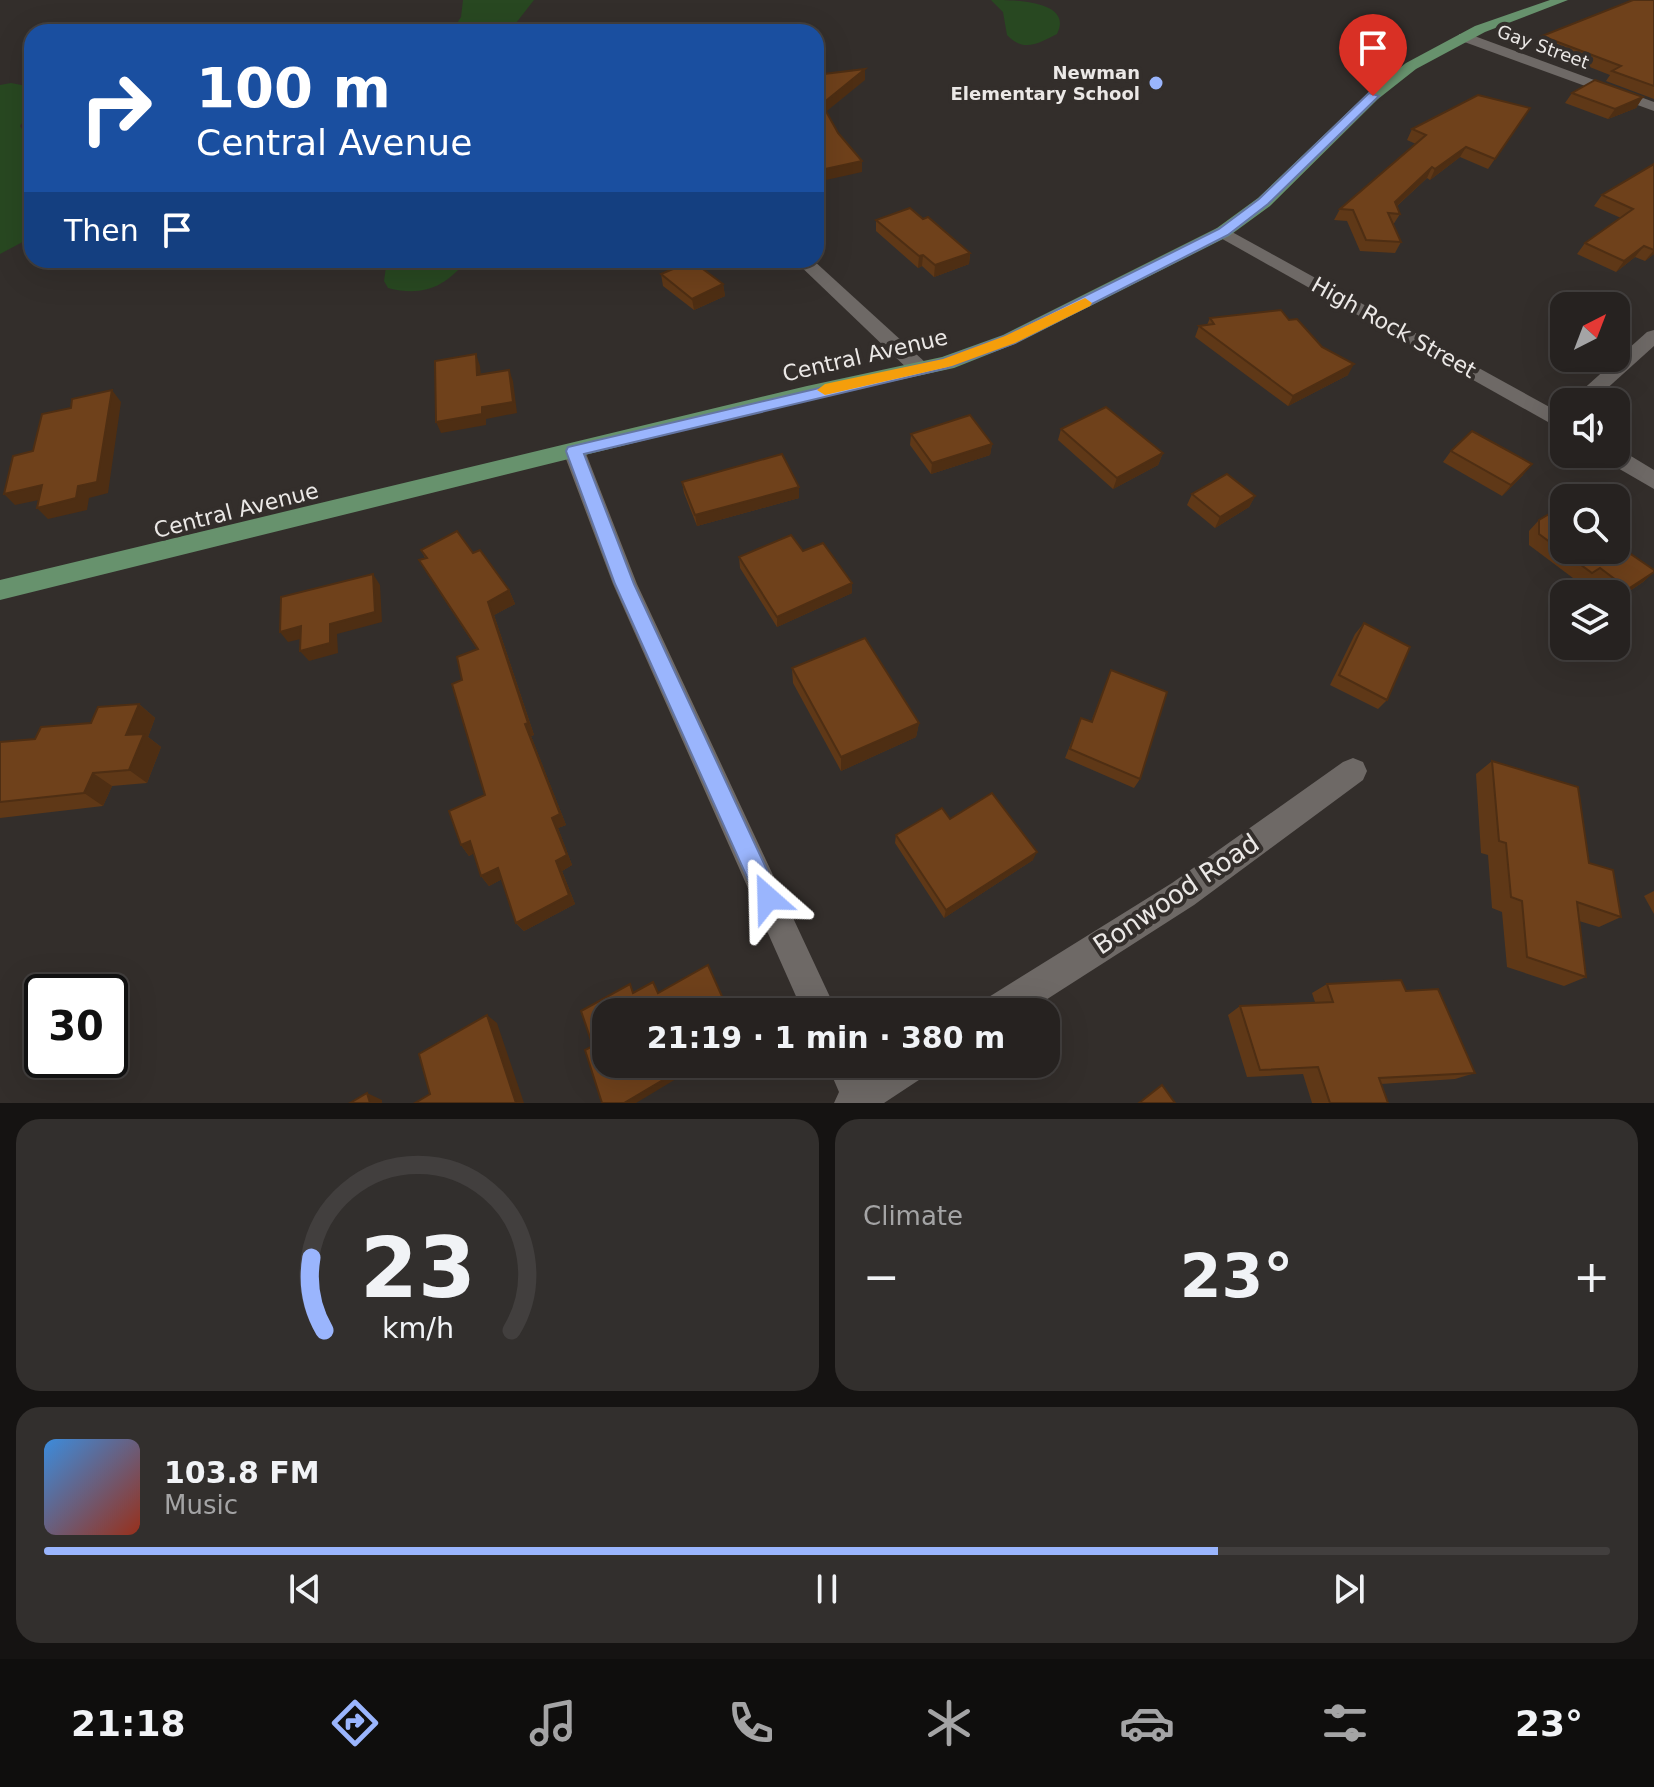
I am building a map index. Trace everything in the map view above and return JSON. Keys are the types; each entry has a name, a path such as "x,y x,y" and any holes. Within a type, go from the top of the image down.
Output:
{"main road":[{"name":"Central Avenue","path":"0,590 947,363 1010,339 1223,232 1264,202 1373,96 1411,66 1464,37 1562,0"}],"street":[{"name":"Gay Street","path":"1464,37 1654,107"},
{"name":"High Rock Street","path":"1223,232 1550,413"},
{"path":"812,268 919,368"},
{"path":"1595,388 1654,336"},
{"path":"574,451 625,584 814,998"},
{"path":"1630,466 1654,481"},
{"name":"Bonwood Road","path":"1018,998 1183,894 1353,771"},
{"path":"849,1078 856,1100 891,1078"}],"green space":[{"path":"463,0 534,0 515,24 456,24 461,17"},
{"path":"991,0 1026,2 1049,8 1057,14 1060,23 1057,34 1032,45 1019,44 1007,35 1003,12"},
{"path":"0,85 24,85 24,120 20,126 24,132 24,241 0,254"},
{"path":"386,268 460,268 442,283 423,290 388,288 384,281"}],"building":[{"path":"1633,0 1654,0 1654,86 1612,71 1621,66 1542,36"},
{"path":"865,69 824,102 824,74"},
{"path":"1595,80 1643,97 1615,109 1572,93"},
{"path":"1478,95 1530,108 1495,159 1466,147 1435,169 1432,167 1395,202 1400,214 1388,213 1401,242 1366,240 1353,210 1340,209 1426,135 1412,129"},
{"path":"824,108 838,133 862,161 824,169"},
{"path":"1654,164 1654,250 1644,246 1624,261 1585,243 1633,209 1602,195"},
{"path":"910,208 923,219 928,217 970,253 935,265 923,255 919,256 876,220"},
{"path":"675,268 701,268 723,284 692,299 661,274"},
{"path":"1281,310 1289,320 1297,319 1322,347 1354,364 1293,396 1199,326 1214,324 1210,318"},
{"path":"476,354 477,375 509,370 513,402 482,407 482,414 436,422 435,361"},
{"path":"112,390 97,482 78,486 76,498 37,508 42,485 4,494 13,456 33,451 42,414 71,408 72,399"},
{"path":"1106,407 1163,453 1117,478 1061,429"},
{"path":"970,415 992,444 932,463 911,434"},
{"path":"1472,431 1532,464 1511,485 1451,451"},
{"path":"782,454 799,487 695,515 682,482"},
{"path":"1227,474 1255,496 1220,517 1192,494"},
{"path":"1550,513 1550,542 1539,534 1539,520"},
{"path":"457,531 473,553 480,550 509,590 488,602 528,723 525,724 560,814 552,818 567,855 556,861 569,895 516,923 498,868 481,876 470,841 461,845 449,811 485,795 452,684 462,680 457,657 478,649 419,560 427,558 421,550"},
{"path":"791,535 803,551 823,543 852,583 777,617 739,557"},
{"path":"1630,554 1654,570 1630,588 1630,580 1616,580 1600,568 1592,573 1580,564 1630,564"},
{"path":"373,574 375,612 330,624 330,643 300,651 301,626 280,632 281,597"},
{"path":"1364,623 1410,647 1387,700 1339,675"},
{"path":"865,638 919,723 841,757 792,668"},
{"path":"1111,670 1167,692 1140,779 1070,749 1081,718 1092,722"},
{"path":"139,704 126,735 144,734 129,770 93,773 84,793 0,802 0,742 35,739 41,727 91,723 98,707"},
{"path":"1492,761 1578,787 1589,863 1613,870 1621,917 1577,902 1586,977 1527,957 1522,901 1511,897 1506,843 1499,841"},
{"path":"992,793 1037,852 946,910 896,835 942,808 950,819"},
{"path":"708,965 723,998 605,998 630,984 633,993 653,982 658,993"},
{"path":"1401,980 1406,991 1438,989 1475,1073 1379,1078 1388,1103 1330,1103 1318,1067 1260,1070 1240,1006 1333,1002 1327,984"},
{"path":"592,1005 592,1043 581,1011"},
{"path":"487,1015 516,1103 415,1103 430,1094 419,1054"},
{"path":"592,1046 592,1072 585,1050"},
{"path":"594,1078 666,1078 624,1103 602,1103"},
{"path":"1162,1085 1175,1103 1139,1103"},
{"path":"367,1093 370,1103 350,1103"}],"slow traffic":[{"path":"825,390 947,363 1010,339 1085,303"}],"place":[{"name":"Newman Elementary School","path":"1156,83"}],"route":[{"path":"768,898 625,584 574,451 807,393 947,363 1010,339 1155,269 1223,232 1264,202 1373,96"}]}
